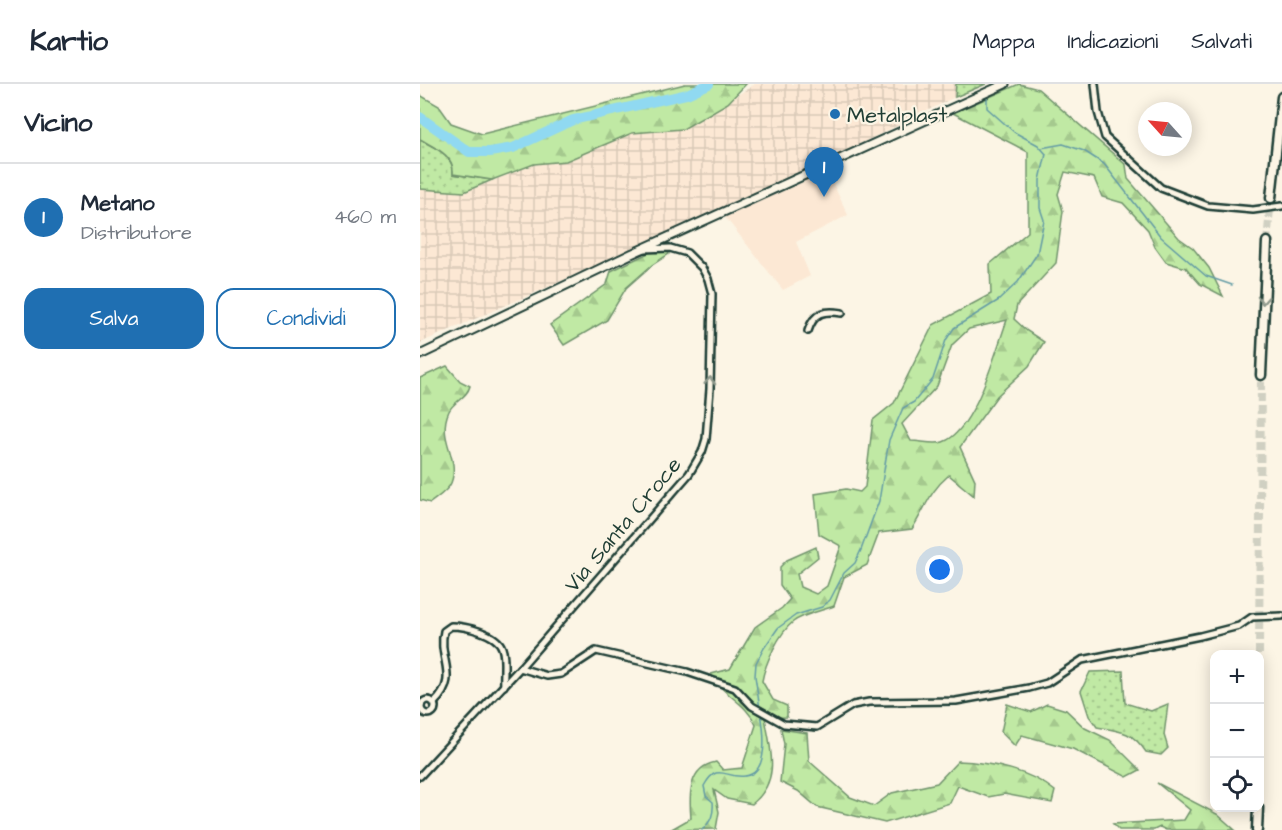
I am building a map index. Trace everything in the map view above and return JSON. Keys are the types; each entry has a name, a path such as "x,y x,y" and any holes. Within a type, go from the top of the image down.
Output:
{"highway":[{"path":"1271,198 1282,98"},
{"path":"1262,375 1267,242"},
{"path":"1257,812 1257,830"}],"main road":[{"path":"420,355 631,254 1005,84"}],"street":[{"path":"1095,84 1105,137 1161,188 1208,206 1253,210 1282,206"},
{"name":"Via Santa Croce","path":"420,776 504,686 689,474 702,452 706,439 713,312 708,279 687,253 670,248 643,249"},
{"path":"808,331 812,321 821,313 828,311 842,313"},
{"path":"520,668 547,676 561,674 596,651 687,672 735,688 752,706 784,724 817,727 853,705 869,702 956,701 1029,688 1047,683 1082,660 1200,636 1239,626 1252,617 1282,616"},
{"path":"434,703 428,700 421,704 422,711 428,714 434,712 434,703 447,683 449,670 443,649 443,636 444,631 451,626 480,632 499,641 503,650 504,686"}],"shaded area":[{"path":"755,84 956,84 955,97 753,197 420,343 420,189 464,192 534,164 566,161 632,133 683,129"},
{"path":"827,171 848,215 796,242 810,276 783,290 725,217"}],"green space":[{"path":"685,84 746,84 728,103 683,129 632,133 566,161 534,164 492,180 453,174 453,167 447,157 420,139 420,95 439,106 451,123 482,134"},
{"path":"956,84 986,84 955,97"},
{"path":"1019,84 1038,89 1126,165 1128,179 1179,238 1193,248 1209,268 1223,296 1200,284 1186,268 1166,262 1155,247 1148,230 1123,203 1102,197 1094,178 1065,172 1058,194 1063,211 1056,263 1017,305 1014,319 1044,342 1029,366 997,396 960,447 975,480 974,496 949,475 932,494 912,529 879,533 867,565 844,577 834,606 802,617 788,627 773,649 762,681 773,700 787,706 787,717 765,718 772,764 767,785 752,804 727,799 714,790 719,812 716,829 670,830 691,818 692,784 700,770 716,762 723,770 742,768 756,725 746,710 716,682 711,674 730,669 755,627 782,608 790,599 780,585 780,567 787,560 816,547 818,557 797,574 800,587 816,594 827,586 841,546 819,534 815,494 846,489 860,492 865,487 873,420 894,403 933,325 991,294 990,264 1028,232 1028,152 953,113","holes":["1007,320 983,388 965,423 954,435 943,442 911,441 902,424 937,386 952,345 969,329"]},
{"path":"420,140 447,157 453,174 492,180 464,192 420,189"},
{"path":"665,245 669,254 652,265 626,288 607,320 564,345 550,325 607,284 611,271"},
{"path":"447,366 460,381 470,386 466,394 451,408 446,421 445,431 453,465 451,483 445,492 430,503 420,500 420,378"},
{"path":"1123,671 1125,703 1151,711 1168,704 1164,735 1168,748 1161,755 1146,752 1136,740 1125,733 1097,727 1089,716 1081,691 1090,672"},
{"path":"1007,704 1031,712 1047,704 1066,710 1085,728 1110,740 1140,770 1127,777 1073,749 1022,735 1015,746 1001,732"},
{"path":"781,729 807,733 809,761 850,797 874,806 892,793 937,783 958,761 983,763 1010,769 1034,778 1055,791 1052,803 1004,794 988,797 958,786 950,803 885,823 817,807 798,791 780,782 784,744"},
{"path":"1157,783 1217,814 1235,830 1166,830 1160,827 1154,830 1119,830 1113,824 1184,820 1190,810"}],"waterway":[{"path":"420,117 469,152 490,152 513,148 573,120 687,94 709,84"},
{"path":"760,709 755,676 756,663 778,628 796,615 822,607 830,600 844,573 855,563 879,501 889,440 903,408 914,402 933,379 946,340 954,328 999,300 1018,282 1037,254 1044,220 1040,208 1040,180 1046,154 1038,145 1014,132 987,108 987,96"},
{"path":"1041,148 1063,144 1084,151 1104,164 1161,237 1206,276 1232,285"},
{"path":"702,830 710,821 713,810 713,802 706,796 704,786 709,779 718,773 745,776 753,773 758,767 762,759 764,740 761,713"}],"tunnel":[{"path":"1267,242 1271,198"},
{"path":"1259,650 1261,375"}],"place":[{"name":"Metalplast","path":"835,114"},
{"name":"Metano","path":"824,197"}]}
